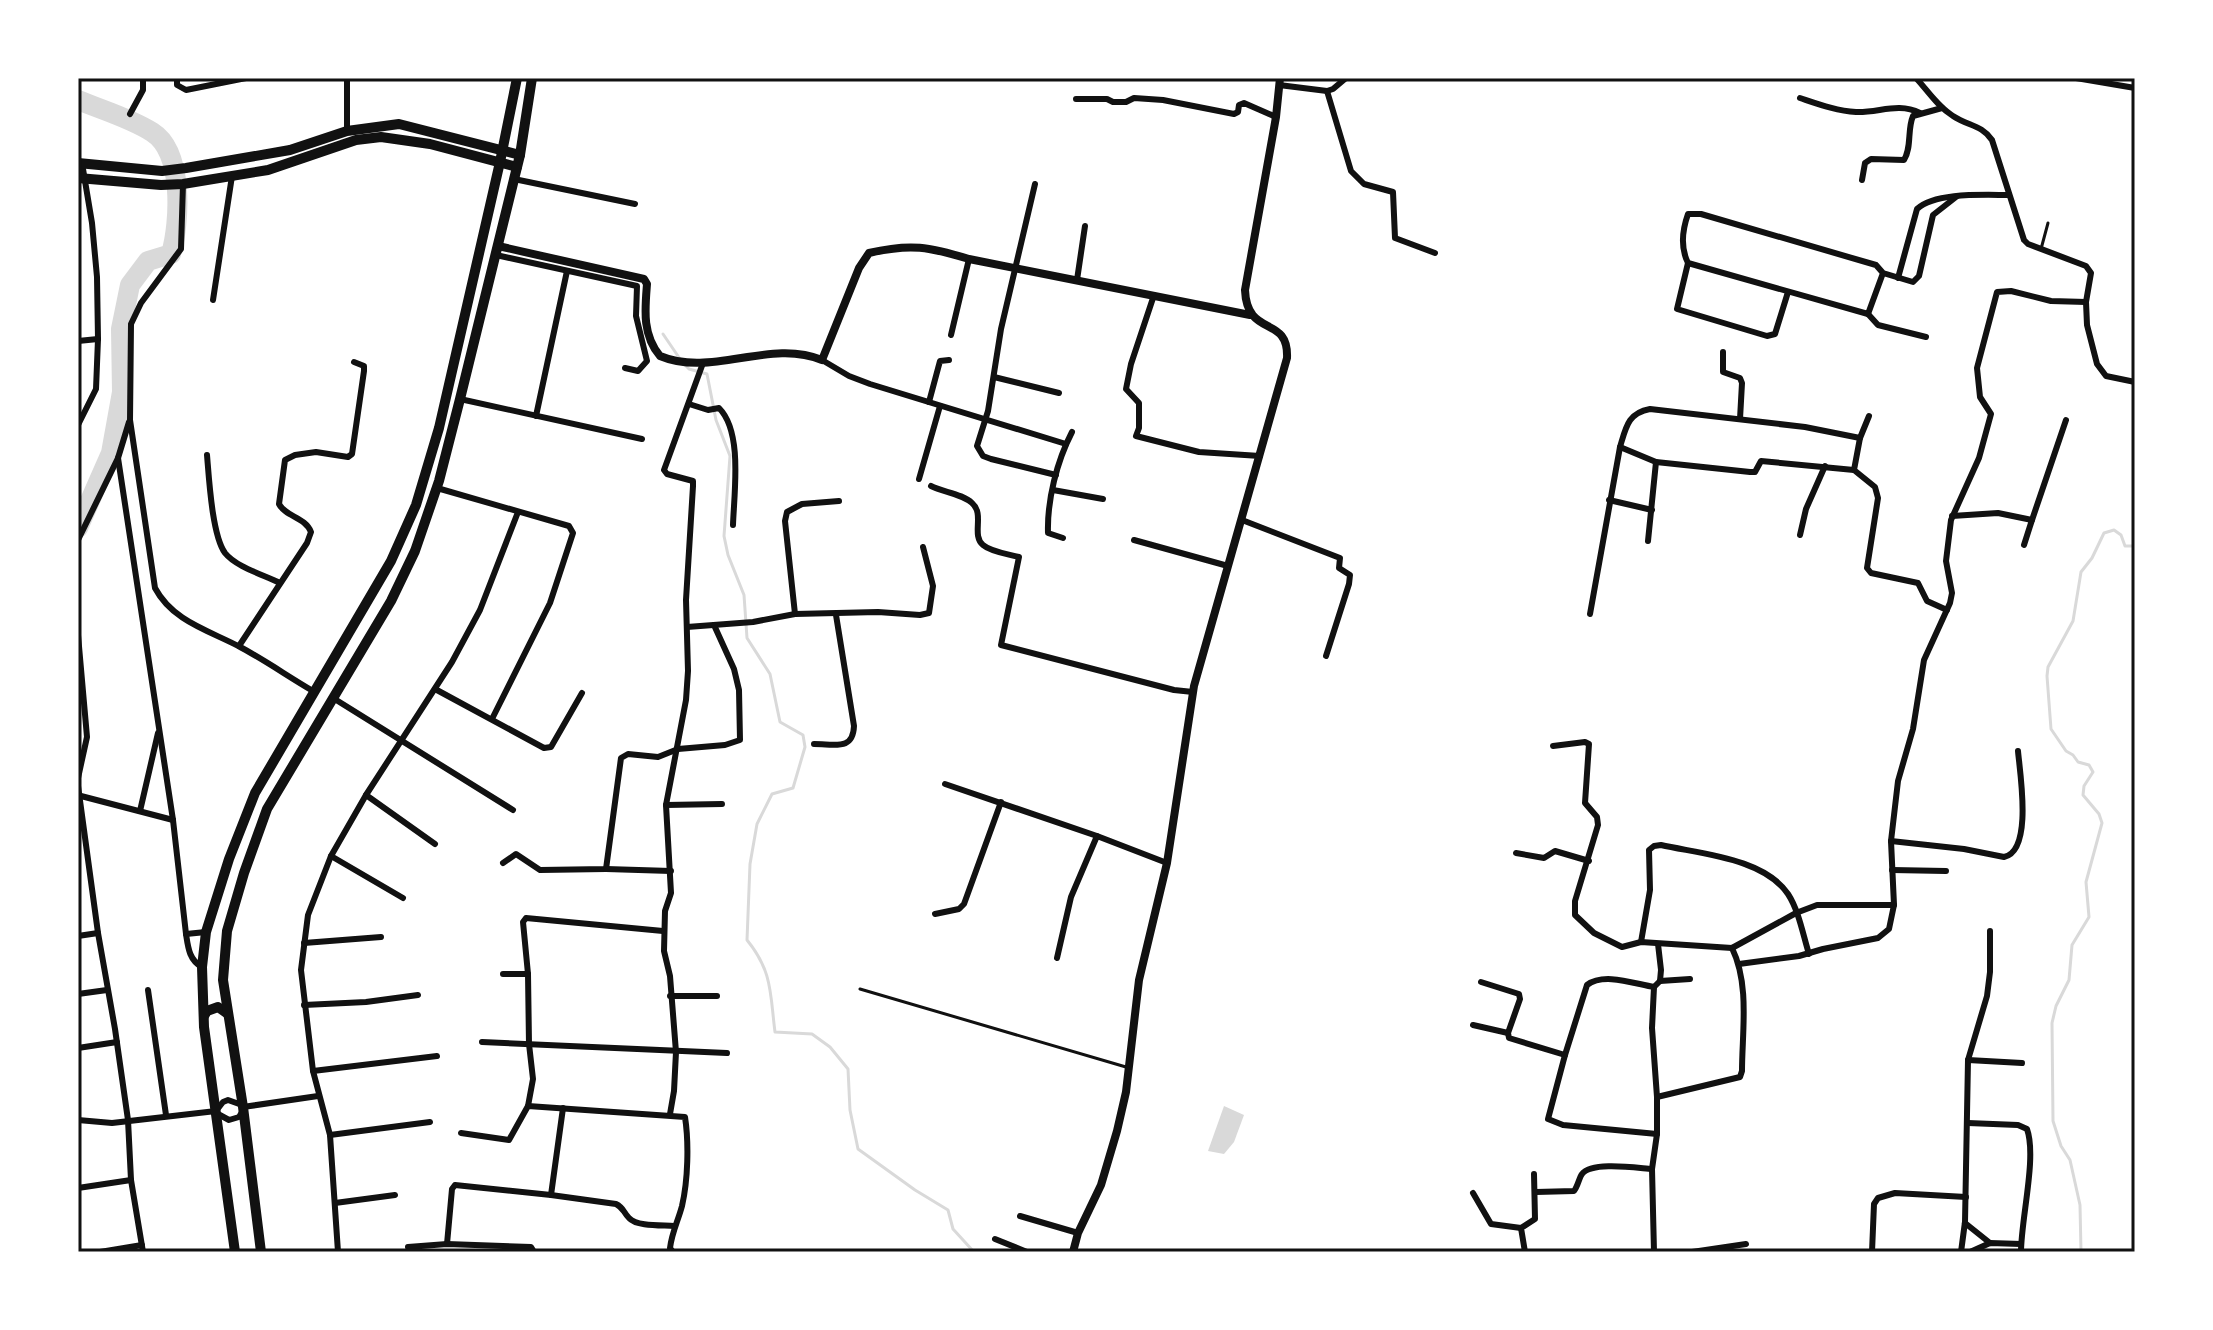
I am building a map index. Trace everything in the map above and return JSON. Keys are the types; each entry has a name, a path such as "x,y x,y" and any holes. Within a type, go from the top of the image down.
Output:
{"main road":[{"path":"235,1252 204,1016 202,967 206,932 229,859 255,793 364,606 407,529 416,505 439,428 517,78"},
{"path":"261,1252 224,986 227,931 267,809 381,617 415,551 437,488 497,250 518,161 532,78"},
{"path":"80,163 162,171 290,150 347,131 399,124 503,150 518,161"},
{"path":"81,178 181,184 268,170 368,138 403,139 500,162 518,161"},
{"path":"364,606 369,617 381,617"},
{"path":"347,634 357,634 365,644"},
{"path":"203,989 209,995 216,995 224,986"},
{"path":"204,1016 207,1011 218,1007 228,1014"}],"street":[{"path":"130,114 143,90 143,78"},
{"path":"177,78 177,85 186,90 246,78"},
{"path":"347,78 347,131"},
{"path":"1250,315 1245,304 1245,290 1280,82 1327,91 1346,78"},
{"path":"1916,78 1942,108 1956,119 1985,130 1992,140 2024,240 2086,266 2091,273 2086,302 2087,325 2101,372 2106,376 2135,382"},
{"path":"2076,78 2135,88"},
{"path":"1327,91 1351,171 1364,184 1393,192 1395,238 1435,253"},
{"path":"1076,99 1107,99 1113,102 1126,102 1134,98 1163,100 1234,114 1244,103 1276,117"},
{"path":"1800,98 1842,111 1863,112 1899,107 1920,113"},
{"path":"1862,180 1865,163 1871,159 1904,160 1913,116 1942,108"},
{"path":"78,425 96,389 98,339 97,277 80,163"},
{"path":"213,300 232,176"},
{"path":"514,179 635,204"},
{"path":"181,184 181,249 141,303 131,324 130,420 155,588 164,602 205,632 239,646 313,691"},
{"path":"1035,184 977,446 983,456 1056,475"},
{"path":"1898,278 1917,209 1923,203 1956,197 2009,195"},
{"path":"1788,292 1775,334 1767,336 1677,309 1688,263 1683,253 1684,226 1688,214 1701,214 1876,265 1883,273 1913,282 1919,276 1933,215 1956,197"},
{"path":"1077,280 1085,226"},
{"path":"822,360 859,268 869,253 906,246 926,247 969,259 1250,315 1279,332 1287,344 1284,371 1193,692 1167,863 1139,980 1130,1068 1117,1131 1101,1185 1078,1233 1073,1252"},
{"path":"497,250 567,271 637,286 636,316 647,361 638,371 625,368"},
{"path":"497,250 644,279 647,284 645,318 649,336 660,356 679,363 690,362 702,366 780,353 822,360 849,376 1066,444"},
{"path":"951,335 969,259"},
{"path":"1688,263 1868,314 1878,325 1926,337"},
{"path":"536,416 567,271"},
{"path":"1868,314 1883,273"},
{"path":"1739,964 1809,954 1878,938 1889,929 1894,905 1891,841 1898,781 1913,729 1924,660 1952,593 1946,561 1952,516 1973,473 1991,414 1980,397 1977,368 1997,292 2011,291 2051,301 2086,302"},
{"path":"1154,295 1126,389 1139,403 1136,436 1199,452 1260,456"},
{"path":"78,341 98,339"},
{"path":"1723,352 1723,372 1740,378 1742,383 1740,419"},
{"path":"929,402 940,361 949,360"},
{"path":"239,646 307,543 311,532 309,526 279,504 285,460 306,452 348,457 353,450 364,371 364,366 354,362"},
{"path":"670,1114 676,1052 663,931 671,893 666,805 687,683 688,558 693,486 689,478 667,474 664,470 702,366"},
{"path":"994,377 1059,393"},
{"path":"460,399 642,439"},
{"path":"689,404 722,411 727,420 736,457 733,525"},
{"path":"919,479 940,406"},
{"path":"1590,614 1620,447 1628,420 1641,411 1660,409 1860,438"},
{"path":"1854,470 1860,438 1869,416"},
{"path":"78,540 118,458 130,420"},
{"path":"2024,545 2066,420"},
{"path":"1063,538 1047,532 1056,475 1072,432"},
{"path":"1620,447 1656,462 1750,472 1755,472 1761,461 1854,470 1875,487 1878,498 1867,568 1871,573 1918,583 1927,601 1947,610"},
{"path":"207,455 212,504 225,553 280,583"},
{"path":"118,458 173,820 186,934 190,953 195,963 202,967"},
{"path":"1648,541 1656,462"},
{"path":"1800,535 1806,509 1825,466"},
{"path":"931,486 970,501 976,507 982,545 1019,557 1001,645 1174,690 1193,692"},
{"path":"437,488 569,526 573,533 550,603 492,719"},
{"path":"1053,490 1103,499"},
{"path":"1609,500 1652,510"},
{"path":"795,614 785,521 787,512 802,504 839,501"},
{"path":"338,1252 330,1135 313,1071 304,1005 301,970 308,915 331,856 366,795 435,689 480,610 518,512"},
{"path":"1952,516 1998,513 2032,520"},
{"path":"1242,520 1340,558 1339,568 1350,575 1349,584 1326,656"},
{"path":"1134,540 1228,566"},
{"path":"687,627 753,622 795,614 929,613 933,586 923,547"},
{"path":"814,744 849,743 854,738 836,615"},
{"path":"606,869 621,758 633,754 658,757 678,749 725,745 740,740 739,690 734,669 714,625"},
{"path":"78,635 87,737 78,778"},
{"path":"435,689 544,748 551,747 582,693"},
{"path":"333,697 513,810"},
{"path":"140,811 159,726"},
{"path":"1553,746 1589,744 1585,803 1597,817 1598,825 1575,901 1575,915 1594,933 1622,947 1641,942 1732,948 1817,905 1894,905"},
{"path":"1891,841 2010,856 2018,847 2023,813 2018,751"},
{"path":"945,784 1167,863"},
{"path":"78,786 128,1120 131,1180 143,1248 100,1252"},
{"path":"366,795 435,844"},
{"path":"81,796 173,820"},
{"path":"935,914 959,909 964,904 1001,802"},
{"path":"666,805 722,804"},
{"path":"1057,958 1071,897 1097,836"},
{"path":"1641,942 1650,890 1649,850 1654,846 1755,867 1772,877 1789,896 1809,954"},
{"path":"1516,853 1544,858 1555,851 1589,861"},
{"path":"503,863 516,854 540,870 671,871"},
{"path":"331,856 403,898"},
{"path":"1892,870 1946,871"},
{"path":"461,1133 509,1140 528,1106 533,1079 523,922 529,918 663,931"},
{"path":"2135,918 2135,927"},
{"path":"1961,1252 1966,1197 1968,1060 1987,996 1990,931"},
{"path":"186,934 206,932"},
{"path":"78,936 98,933"},
{"path":"304,943 381,937"},
{"path":"1658,944 1660,981"},
{"path":"1657,1097 1740,1077 1742,982 1732,948"},
{"path":"503,974 528,974"},
{"path":"1654,987 1613,979 1594,979 1587,985 1548,1119 1563,1125 1657,1134"},
{"path":"1654,1252 1652,1169 1657,1134 1657,1097 1652,1028 1654,987 1660,981 1690,979"},
{"path":"1481,982 1519,994 1508,1033"},
{"path":"78,994 107,990"},
{"path":"148,990 166,1115"},
{"path":"304,1005 366,1002 418,995"},
{"path":"670,996 717,996"},
{"path":"1473,1025 1508,1033 1512,1040 1565,1055"},
{"path":"78,1048 117,1042"},
{"path":"482,1042 727,1053"},
{"path":"313,1071 437,1056"},
{"path":"1968,1060 2022,1063"},
{"path":"216,1111 228,1100 234,1100 243,1107 318,1096"},
{"path":"528,1106 670,1114 686,1119 683,1201 674,1226 670,1248 673,1252"},
{"path":"216,1111 219,1116 229,1120 239,1117 243,1107"},
{"path":"551,1195 563,1108"},
{"path":"78,1120 112,1123 216,1111"},
{"path":"330,1135 430,1122"},
{"path":"1965,1222 1990,1243 2021,1248 2029,1157 2027,1129 2018,1125 1968,1123"},
{"path":"1536,1192 1574,1191 1585,1170 1652,1169"},
{"path":"1473,1193 1491,1224 1521,1228 1535,1219 1534,1174"},
{"path":"78,1188 131,1180"},
{"path":"447,1244 452,1189 455,1185 616,1204 634,1222 674,1226"},
{"path":"1872,1252 1874,1204 1878,1198 1895,1193 1966,1197"},
{"path":"335,1203 395,1195"},
{"path":"1020,1216 1078,1233"},
{"path":"1521,1228 1525,1252"},
{"path":"995,1239 1027,1252"},
{"path":"1970,1252 1990,1243"},
{"path":"408,1247 447,1244 531,1247 534,1252"},
{"path":"1692,1252 1746,1244"}],"lane":[{"path":"2041,249 2048,223"},
{"path":"860,989 1130,1068"}],"shaded area":[{"path":"1224,1106 1244,1115 1234,1142 1224,1154 1208,1151"}],"waterway":[{"path":"78,100 135,122 152,132 170,155 177,188 171,254 148,261 130,285 121,329 122,392 111,453 78,528"},
{"path":"663,334 680,359"},
{"path":"685,365 707,374 716,420 730,456 724,536 744,595 747,638 770,674 780,722 803,735 805,747 793,788 772,794 757,824 750,864 747,940 766,973 775,1032 812,1034 830,1047 848,1069 850,1110 858,1149 948,1210 953,1229 974,1252"},
{"path":"2081,1252 2080,1205 2070,1160 2061,1146 2053,1121 2052,1023 2056,1006 2069,980 2072,945 2089,917 2086,882 2102,823 2099,814 2083,795 2084,786 2093,772 2089,765 2078,762 2066,751 2051,729 2047,676 2048,667 2073,621 2081,572 2104,533 2114,530 2121,535 2125,546 2135,546"}]}
